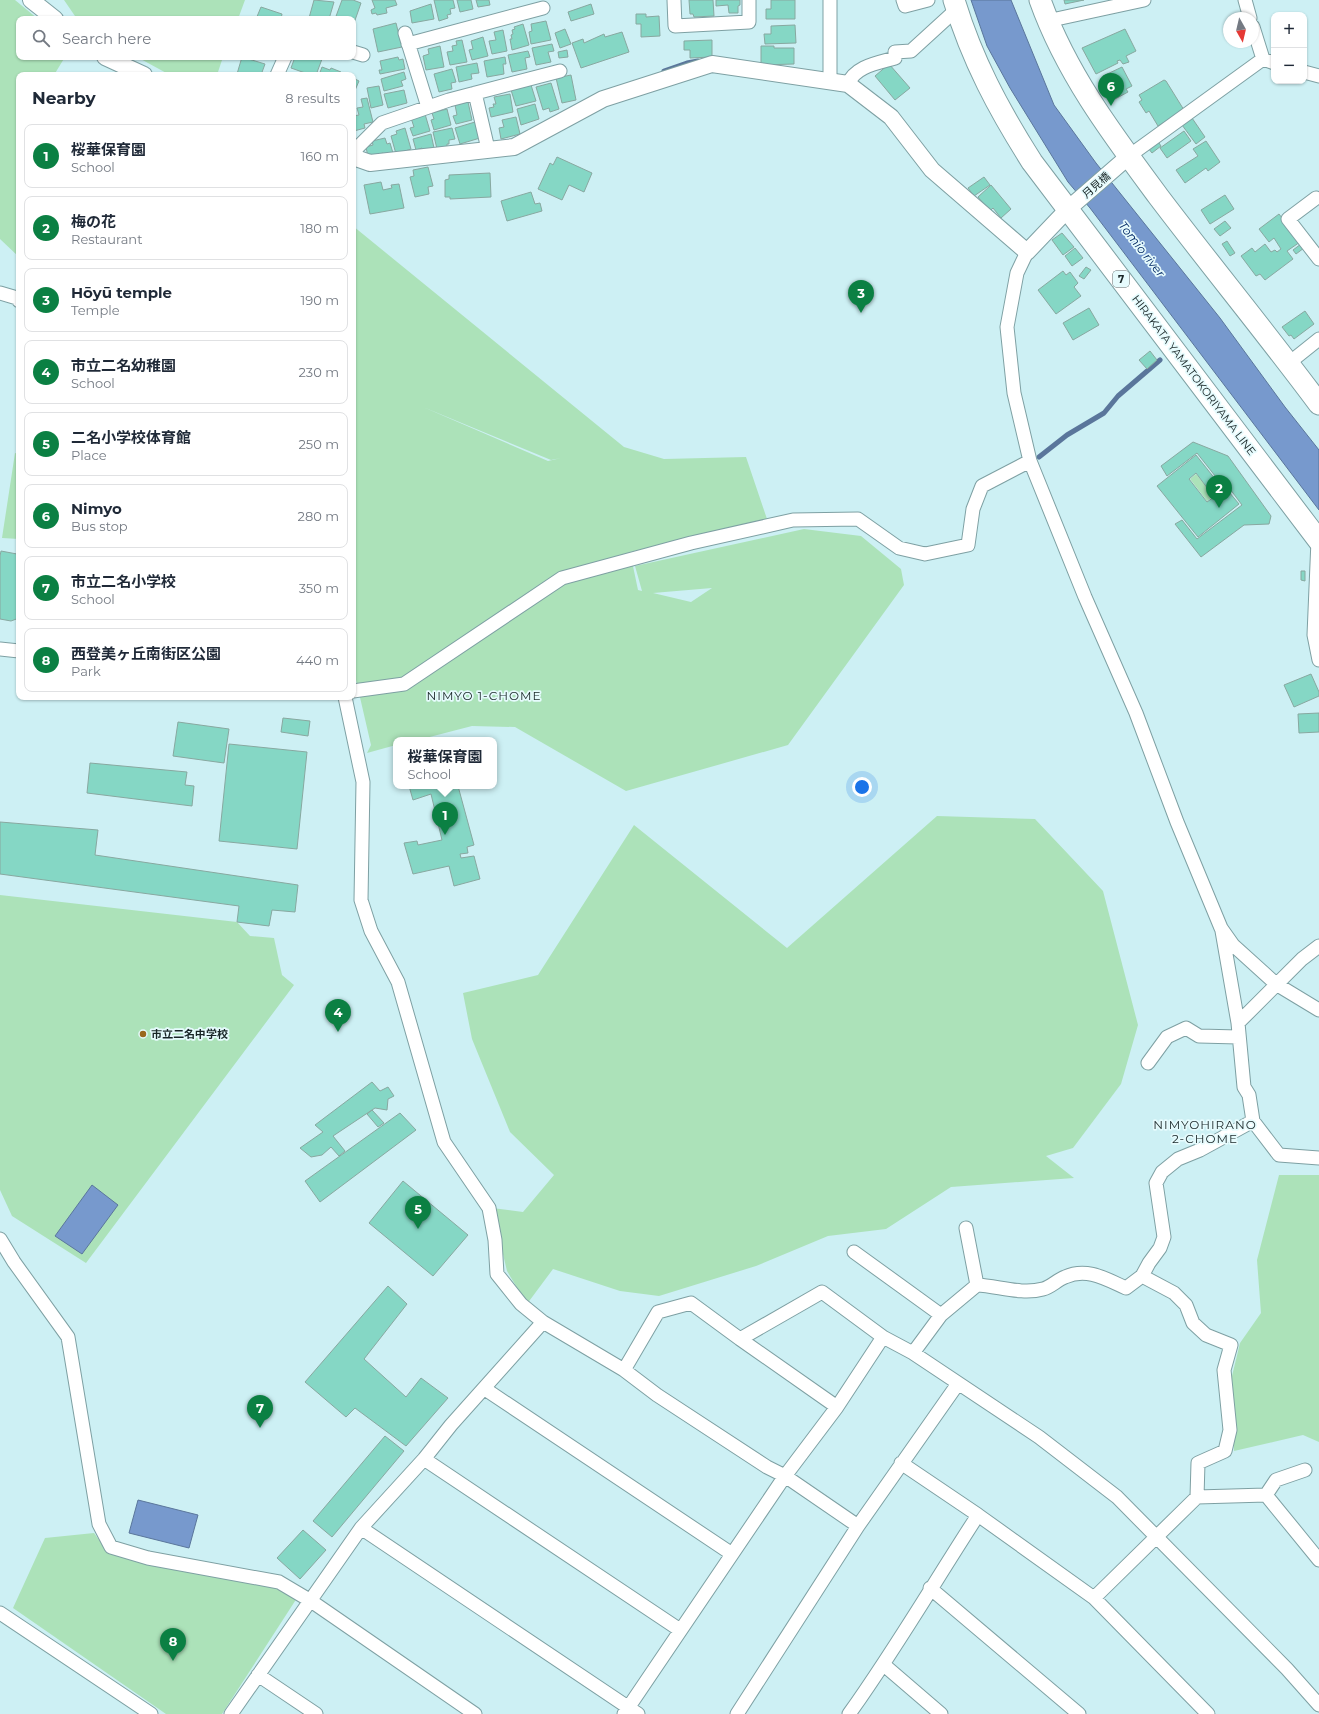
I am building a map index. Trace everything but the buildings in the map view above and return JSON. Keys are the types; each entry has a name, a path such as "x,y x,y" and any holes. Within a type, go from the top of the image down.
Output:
{"main road":[{"path":"1040,0 1047,21 1066,60 1123,161 1212,266 1319,404"},
{"name":"HIRAKATA YAMATOKORIYAMA LINE","path":"955,4 975,61 1002,114 1032,162 1071,207 1319,541"}],"street":[{"path":"31,0 51,16"},
{"path":"674,0 675,26 749,22 749,0"},
{"path":"830,0 830,82"},
{"path":"903,0 905,6 928,0"},
{"path":"1047,21 1144,0"},
{"path":"1244,0 1248,12"},
{"path":"848,84 851,76 869,65 895,58 895,52 911,51 955,4"},
{"path":"428,107 407,38 543,8"},
{"path":"1123,161 1269,61 1259,40"},
{"path":"112,60 138,72"},
{"path":"278,72 284,60"},
{"path":"356,157 370,163 514,147 604,100 712,64 848,84 892,117 932,170 1027,252 1017,272 1007,327 1014,393 1030,461 1085,597 1136,713 1177,822 1221,928 1238,1023 1238,1037 1244,1087 1249,1095 1253,1121 1280,1155 1319,1158"},
{"path":"356,151 382,124 428,107 475,93 560,71"},
{"path":"1307,73 1319,76"},
{"path":"475,93 488,149"},
{"name":"月見橋","path":"1027,252 1071,207 1123,161"},
{"path":"1316,198 1288,219 1319,259"},
{"path":"0,293 16,298"},
{"path":"1289,364 1319,339"},
{"path":"356,691 404,684 562,578 691,543 793,520 858,519 899,548 925,554 968,545 973,509 982,486 1030,461"},
{"path":"1319,541 1314,635 1319,660"},
{"path":"0,649 16,651"},
{"path":"346,700 363,782 361,900 369,925 398,982 444,1142 488,1208 495,1240 497,1274 521,1304 543,1322 624,1370 670,1403 767,1467 785,1476 858,1526"},
{"path":"1221,928 1234,945 1276,984 1319,1010"},
{"path":"1238,1023 1302,959 1319,946"},
{"path":"1148,1063 1167,1037 1186,1028 1199,1036 1238,1037"},
{"path":"912,1353 941,1315 976,1285 995,1286 1017,1291 1044,1289 1065,1276 1081,1273 1098,1275 1126,1288 1142,1276 1160,1248 1164,1237 1156,1183 1162,1172 1178,1159 1200,1150 1253,1121"},
{"path":"966,1228 976,1285"},
{"path":"0,1239 14,1262 68,1337 99,1524 111,1547 148,1558 279,1582 311,1601 475,1714"},
{"path":"854,1252 941,1315"},
{"path":"1094,1598 1196,1497 1198,1463 1225,1451 1230,1430 1224,1370 1231,1345 1206,1335 1193,1323 1186,1305 1174,1293 1142,1276"},
{"path":"740,1339 822,1292 883,1337 912,1353 957,1385 1039,1437 1116,1497 1157,1536 1287,1669 1319,1705"},
{"path":"624,1370 658,1312 691,1302 740,1339 837,1407"},
{"path":"231,1714 361,1528 424,1459 451,1425 485,1389 543,1322"},
{"path":"361,1528 630,1712 680,1630 785,1476 837,1407 883,1337"},
{"path":"737,1714 858,1526 957,1385"},
{"path":"485,1389 732,1554"},
{"path":"424,1459 680,1630"},
{"path":"901,1463 978,1515 1094,1598 1208,1714"},
{"path":"1266,1495 1276,1480 1305,1470"},
{"path":"1196,1497 1266,1495"},
{"path":"1266,1495 1319,1560"},
{"path":"849,1714 884,1665 930,1588 978,1515"},
{"path":"930,1588 1079,1714"},
{"path":"0,1613 151,1714"},
{"path":"884,1665 941,1714"},
{"path":"258,1675 316,1714"}],"green space":[{"path":"0,0 15,0 34,16 16,16 16,60 63,60 56,72 16,72 16,254 0,239"},
{"path":"64,0 245,0 239,16 75,16"},
{"path":"142,60 222,60 218,72 164,72"},
{"path":"356,228 624,447 664,459 746,457 767,519 630,552 638,590 642,591 635,566 804,529 861,536 901,569 904,585 788,745 626,791 515,727 472,726 430,737 393,737 393,746 367,753 371,745 356,680","holes":["423,407 551,460 561,458 548,461","712,588 691,602 653,593"]},
{"path":"15,453 16,539 2,538"},
{"path":"1196,474 1214,496 1207,501 1190,479"},
{"path":"937,816 1035,819 1103,891 1138,1025 1121,1084 1073,1148 1046,1156 1074,1178 951,1187 886,1229 828,1236 756,1266 659,1296 620,1291 553,1269 527,1304 507,1271 492,1208 523,1212 554,1175 510,1132 472,1039 463,993 538,975 634,825 787,948"},
{"path":"0,895 237,922 250,936 274,938 282,975 294,985 86,1263 12,1216 0,1190"},
{"path":"1279,1175 1319,1175 1319,1442 1303,1435 1234,1451 1232,1376 1240,1343 1261,1313 1257,1260"},
{"path":"94,1533 108,1552 275,1586 297,1598 222,1714 166,1714 13,1608 45,1538"}],"water":[{"name":"Tomio river","path":"971,0 1011,0 1054,105 1096,163 1220,318 1285,407 1319,450 1319,510 1090,208 1068,182 1010,88 987,46"},
{"path":"92,1185 118,1205 82,1254 55,1236"},
{"path":"138,1500 198,1515 189,1548 129,1533"}],"waterway":[{"path":"664,71 698,61"},
{"path":"1039,457 1067,435 1104,413 1118,396 1160,360"}],"place":[{"name":"Nimyo","path":"1111,106"},
{"name":"Hōyū temple","path":"861,313"},
{"name":"梅の花","path":"1219,508"},
{"name":"桜華保育園","path":"445,835"},
{"name":"市立二名幼稚園","path":"338,1032"},
{"name":"市立二名中学校","path":"143,1034"},
{"name":"二名小学校体育館","path":"418,1229"},
{"name":"市立二名小学校","path":"260,1428"},
{"name":"西登美ヶ丘南街区公園","path":"173,1661"}],"district":[{"name":"NIMYO 1-CHOME","path":"484,695"},
{"name":"NIMYOHIRANO 2-CHOME","path":"1205,1131"}]}
